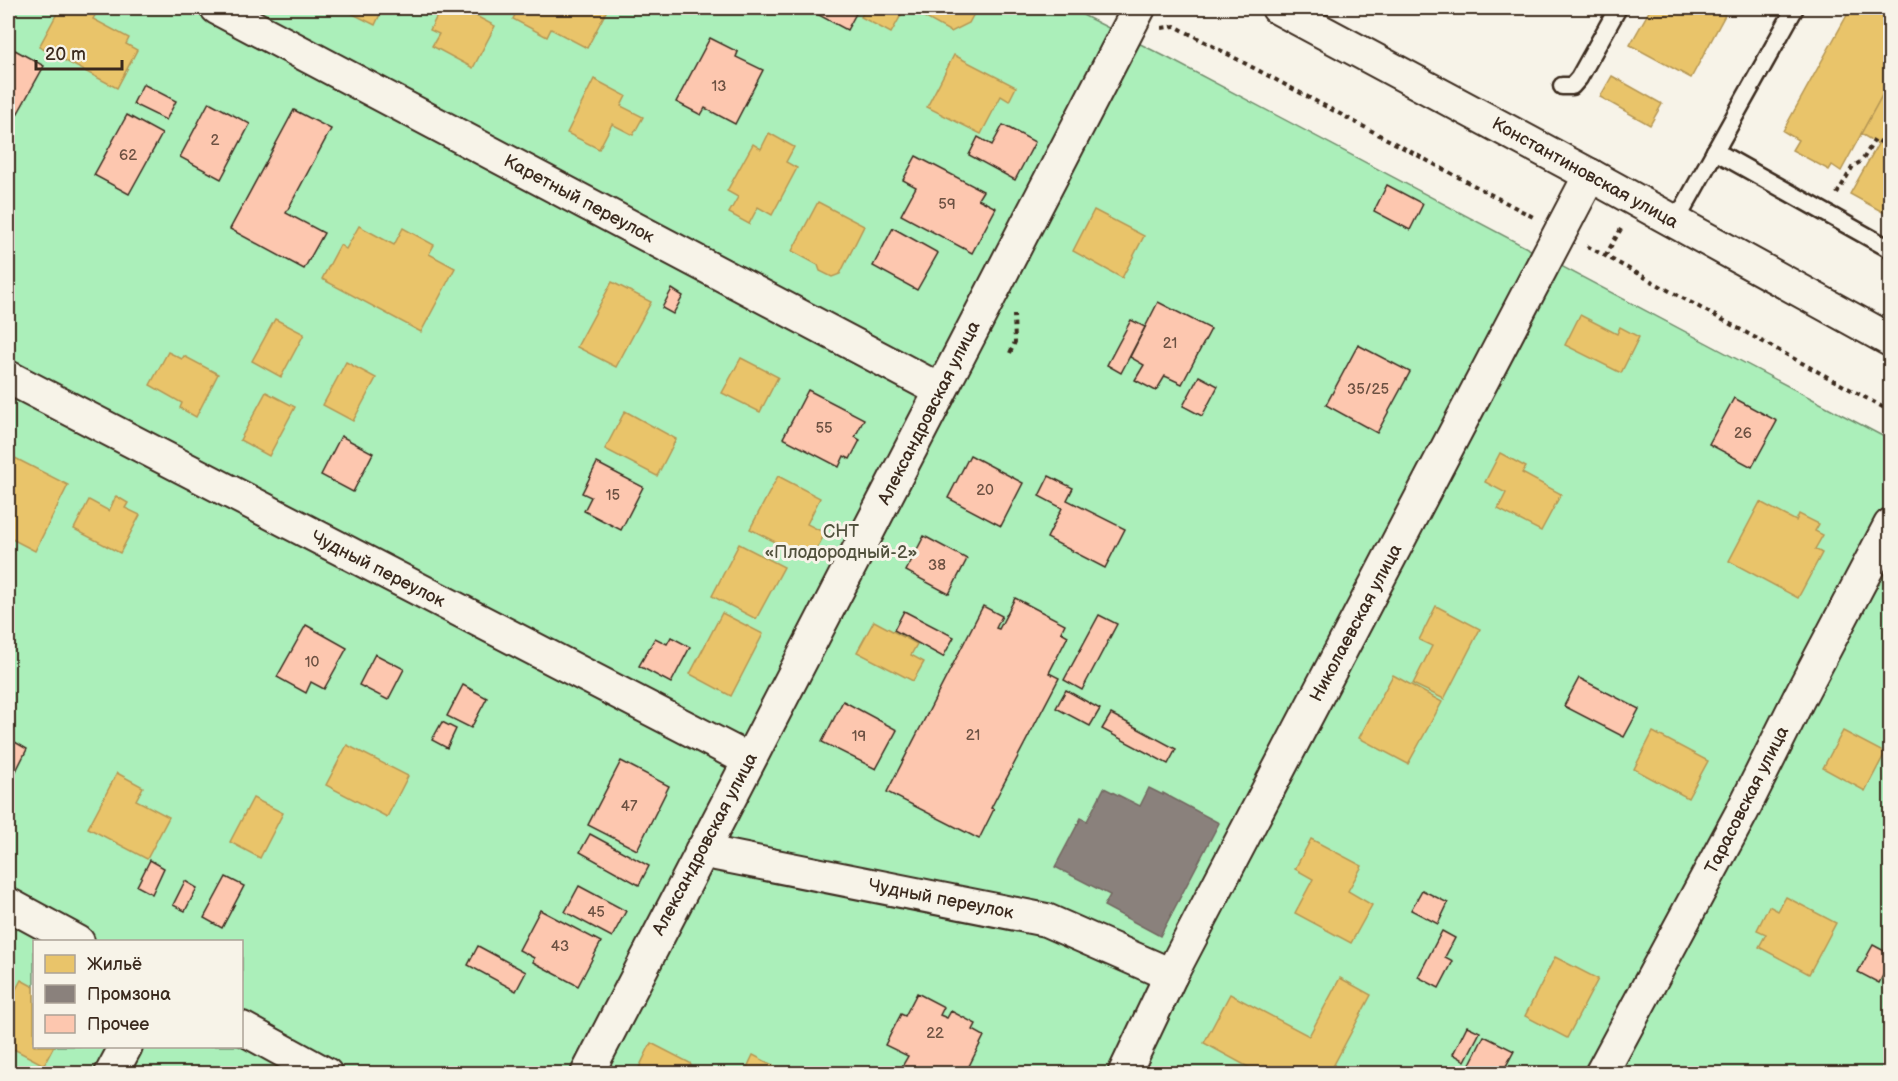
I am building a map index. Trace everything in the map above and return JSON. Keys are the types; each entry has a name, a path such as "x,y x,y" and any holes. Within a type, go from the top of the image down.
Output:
{"street":[{"name":"Каретный переулок","path":"218,8 940,390"},
{"name":"Константиновская улица","path":"1278,8 1590,175 1890,340"},
{"name":"Александровская улица","path":"587,1074 940,390 1148,19"},
{"name":"Николаевская улица","path":"1124,1074 1171,975 1590,175"},
{"name":"Чудный переулок","path":"8,377 749,760"},
{"name":"Тарасовская улица","path":"1601,1074 1742,812 1890,525"},
{"name":"Чудный переулок","path":"701,851 1046,920 1171,975"},
{"path":"8,904 74,940"},
{"path":"243,1029 326,1074"},
{"path":"111,1074 125,1048"}],"lane":[{"path":"1562,86 1572,86 1579,78 1617,8"},
{"path":"1675,223 1795,8"},
{"path":"1715,151 1890,249"}],"path":[{"path":"1148,19 1175,26 1543,223"},
{"path":"1846,178 1853,166 1862,161 1875,139 1890,147"},
{"path":"1605,256 1621,229"},
{"path":"1586,245 1890,411"},
{"path":"1011,353 1015,342 1016,306"}],"green space":[{"name":"СНТ «Плодородный-2»","path":"8,8 1069,8 1168,58 1890,440 1890,1073 8,1073"}],"building: Жильё":[{"path":"60,8 99,8 93,19 129,38 126,44 137,50 117,88 39,47"},
{"path":"341,8 383,8 375,25"},
{"path":"441,8 450,13 453,8 461,8 495,26 473,68 432,46 439,34 430,30"},
{"path":"518,8 608,8 587,48 551,29 547,37 513,19"},
{"path":"866,8 905,8 891,33 861,17"},
{"path":"917,8 977,8 969,23 951,32 915,12"},
{"path":"1651,8 1710,8 1725,15 1691,78 1630,45"},
{"path":"1851,8 1890,8 1890,81 1841,171 1832,165 1829,170 1792,150 1798,140 1783,131"},
{"path":"954,55 1016,87 1009,101 1001,96 981,134 927,107"},
{"path":"1612,76 1662,104 1650,125 1600,97"},
{"path":"594,79 626,96 621,106 643,117 633,135 612,124 599,149 567,133"},
{"path":"1890,81 1890,216 1850,194 1878,144 1861,134"},
{"path":"769,133 794,147 786,162 797,168 772,215 758,207 749,224 729,213 738,197 727,191 753,144 761,149"},
{"path":"818,202 864,226 840,274 832,277 820,271 818,265 792,251"},
{"path":"1094,210 1144,236 1122,278 1073,251"},
{"path":"359,226 394,245 403,228 434,245 429,254 455,268 421,332 322,279 340,245 346,249"},
{"path":"612,282 651,302 616,367 577,347"},
{"path":"1580,315 1617,334 1620,327 1639,337 1621,373 1565,345"},
{"path":"275,319 304,334 281,377 252,361"},
{"path":"168,352 182,359 184,356 218,374 196,417 180,408 182,403 150,385"},
{"path":"741,358 778,377 760,412 722,393"},
{"path":"346,362 376,378 353,421 323,405"},
{"path":"266,392 295,407 269,456 240,440"},
{"path":"625,411 676,439 657,476 605,449"},
{"path":"1500,453 1526,467 1522,473 1561,494 1541,531 1498,509 1506,493 1485,482"},
{"path":"13,457 68,485 35,551 8,537 8,468"},
{"path":"778,476 820,498 807,524 825,533 811,560 750,529"},
{"path":"116,496 128,503 125,508 140,515 120,553 74,529 89,500 109,511"},
{"path":"1760,502 1796,521 1799,514 1819,524 1815,531 1823,535 1815,549 1822,553 1798,598 1729,561"},
{"path":"739,544 784,567 756,619 712,596"},
{"path":"1436,606 1480,629 1444,699 1413,684 1432,646 1419,640"},
{"path":"722,613 763,634 731,696 690,674"},
{"path":"874,621 917,644 911,655 924,662 913,681 857,652"},
{"path":"1393,675 1442,702 1408,764 1359,738"},
{"path":"1843,731 1885,753 1865,791 1823,768"},
{"path":"1653,732 1708,761 1688,798 1634,769"},
{"path":"347,745 408,776 387,817 326,785"},
{"path":"117,773 143,787 136,800 169,817 147,859 88,828"},
{"path":"253,798 283,813 260,858 230,842"},
{"path":"1311,839 1362,866 1348,891 1372,905 1351,943 1295,913 1313,879 1295,869"},
{"path":"1786,897 1836,923 1809,974 1759,947 1766,934 1757,930 1769,906 1778,911"},
{"path":"1555,957 1598,979 1567,1038 1525,1016"},
{"path":"1340,978 1371,995 1329,1074 1261,1074 1204,1043 1230,994 1309,1036"},
{"path":"21,980 33,986 33,1048 53,1048 44,1065 8,1046 8,1004"},
{"path":"651,1043 690,1063 694,1074 636,1074"},
{"path":"753,1055 790,1074 744,1074"}],"building: Промзона":[{"path":"1104,788 1140,806 1149,788 1219,823 1160,936 1104,906 1110,895 1055,867 1081,818 1087,821"}],"building: Прочее":[{"path":"821,8 859,8 847,30 817,14"},
{"path":"710,38 738,52 736,57 763,70 735,124 705,108 701,115 676,102"},
{"path":"15,50 44,66 14,120 8,117 8,63"},
{"path":"143,84 176,101 166,120 133,104"},
{"path":"209,102 250,124 221,179 180,157"},
{"path":"294,110 331,129 286,213 324,233 304,269 230,229"},
{"path":"127,115 162,134 129,194 94,175"},
{"path":"1003,125 1035,142 1015,180 969,155 978,137 992,145"},
{"path":"916,156 983,191 978,199 996,208 972,253 901,215 916,187 903,180"},
{"path":"1387,185 1423,204 1410,230 1374,211"},
{"path":"893,228 938,253 917,290 873,266"},
{"path":"672,289 683,296 673,314 662,308"},
{"path":"1158,302 1211,329 1182,384 1165,376 1156,391 1135,380 1144,365 1130,357"},
{"path":"1131,320 1145,327 1121,373 1107,365"},
{"path":"1358,345 1410,372 1377,433 1326,405"},
{"path":"1199,376 1218,386 1202,416 1183,406"},
{"path":"808,390 864,419 855,437 860,440 850,459 844,456 839,467 783,438"},
{"path":"1734,398 1777,421 1752,467 1709,444"},
{"path":"341,436 373,453 353,492 321,475"},
{"path":"970,455 1023,483 1001,526 948,498"},
{"path":"597,463 643,487 621,530 584,511 591,497 582,493"},
{"path":"1049,476 1073,488 1067,500 1125,529 1105,568 1047,538 1062,508 1039,496"},
{"path":"924,536 967,559 949,594 906,571"},
{"path":"1015,598 1065,624 1061,632 1068,636 1049,673 1059,678 991,808 994,809 979,839 887,792 983,606 1002,616 996,628 999,629"},
{"path":"904,611 954,637 943,657 894,630"},
{"path":"1099,615 1117,624 1082,690 1064,680"},
{"path":"306,625 347,648 324,689 311,682 306,693 277,677"},
{"path":"671,637 690,647 671,683 639,666 655,638 667,644"},
{"path":"375,654 404,669 388,700 359,685"},
{"path":"1579,678 1639,709 1624,737 1564,706"},
{"path":"463,685 487,698 471,728 447,716"},
{"path":"1066,690 1100,709 1090,726 1056,708"},
{"path":"843,701 897,730 876,769 822,742"},
{"path":"1111,714 1176,749 1168,764 1102,729"},
{"path":"442,722 456,729 447,748 432,740"},
{"path":"8,738 27,749 8,787"},
{"path":"621,761 669,786 637,850 588,825"},
{"path":"590,834 649,866 639,885 580,852"},
{"path":"150,860 164,868 152,894 137,886"},
{"path":"226,877 244,886 222,928 204,918"},
{"path":"185,881 197,888 185,911 173,905"},
{"path":"579,886 626,911 612,937 565,912"},
{"path":"1422,890 1448,903 1438,924 1411,910"},
{"path":"540,910 601,942 578,986 533,962 534,958 519,950"},
{"path":"1442,931 1455,938 1445,957 1453,961 1439,988 1418,977"},
{"path":"1873,945 1890,954 1890,962 1879,983 1858,972"},
{"path":"478,946 526,972 516,991 468,965"},
{"path":"917,993 944,1007 940,1015 947,1018 951,1011 976,1024 973,1030 984,1036 965,1074 948,1072 947,1074 907,1074 900,1070 908,1056 885,1045 901,1014 905,1016"},
{"path":"1467,1026 1480,1032 1465,1061 1453,1054"},
{"path":"1484,1036 1514,1051 1505,1068 1516,1074 1465,1074"}]}
